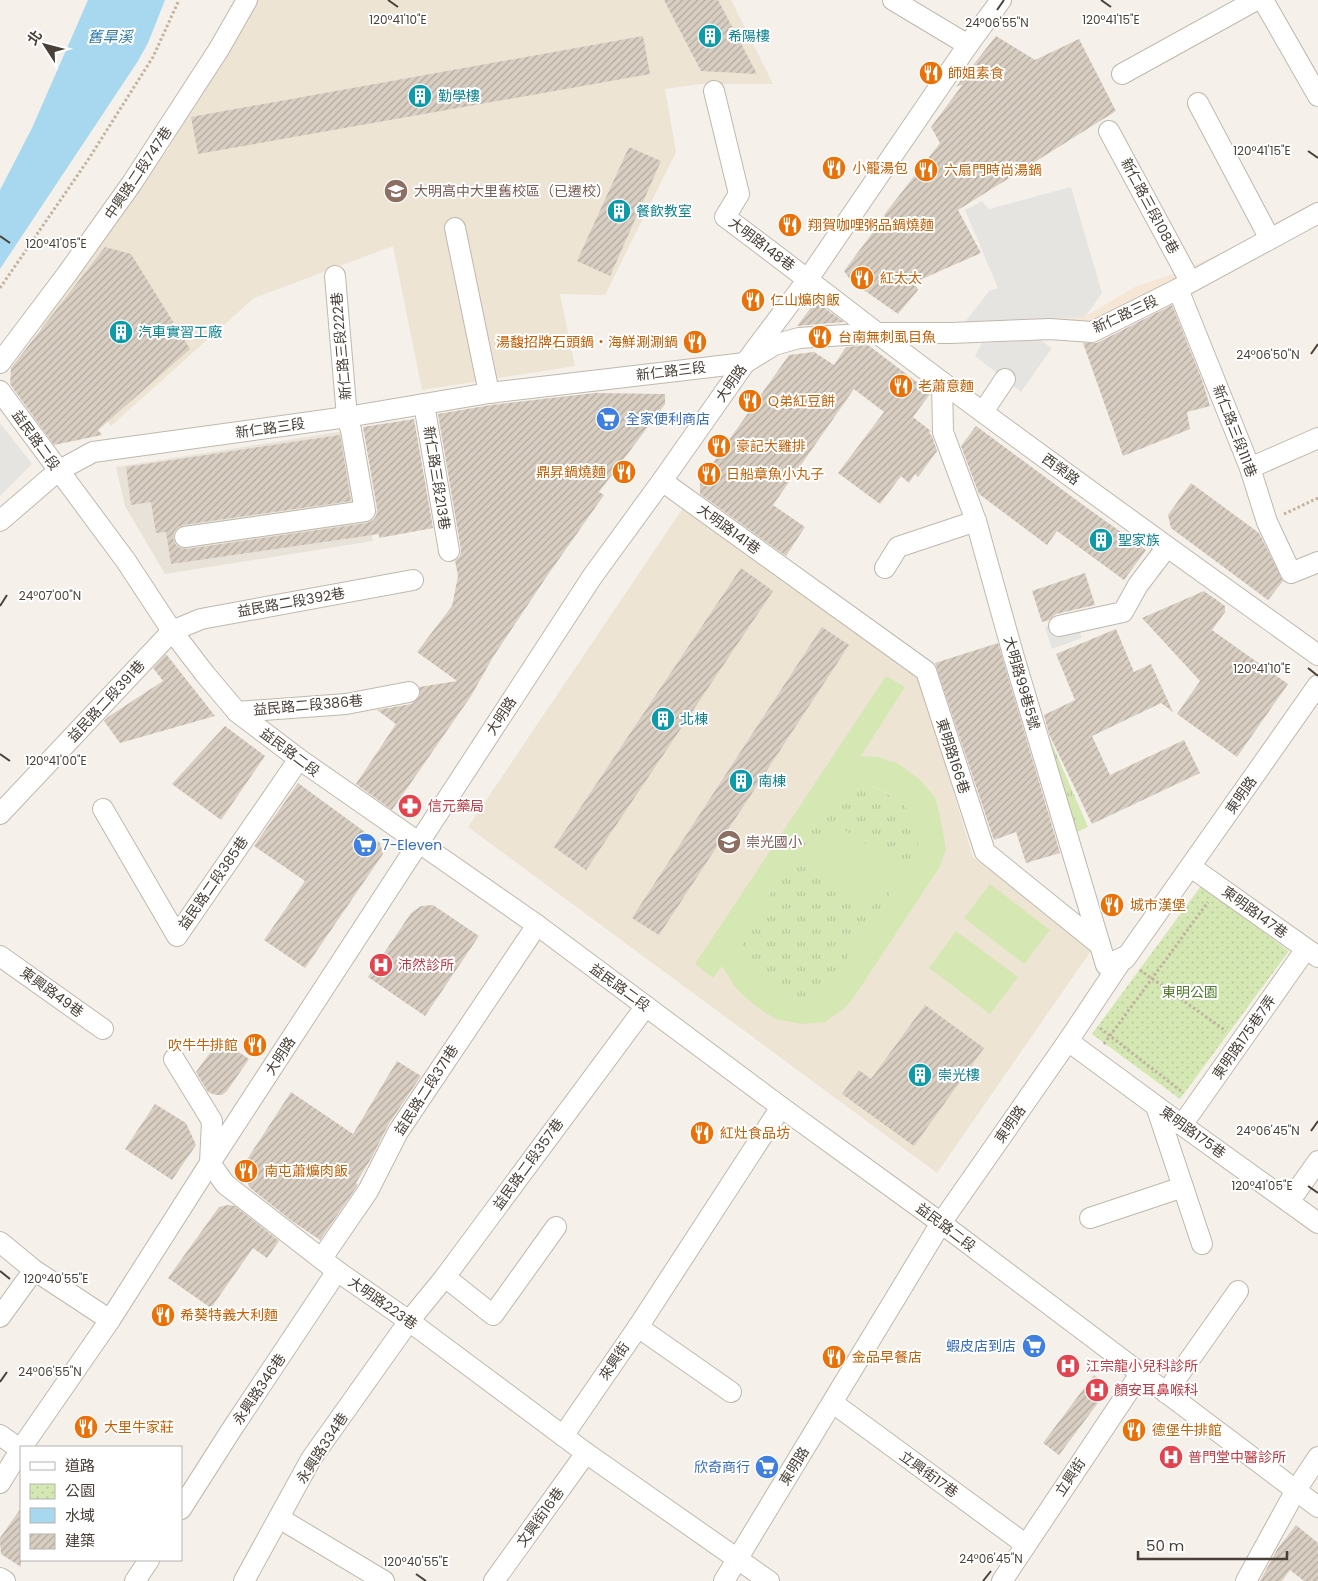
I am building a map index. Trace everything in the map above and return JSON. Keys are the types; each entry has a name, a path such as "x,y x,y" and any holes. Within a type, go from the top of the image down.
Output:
{"street":[{"name":"中興路二段747巷","path":"0,363 104,229 177,115 247,0"},
{"path":"893,0 968,45"},
{"name":"大明路","path":"22,1446 110,1320 210,1163 592,577 745,363 808,279 968,45 1001,0"},
{"path":"1122,74 1256,0"},
{"path":"1263,0 1318,96"},
{"name":"大明路148巷","path":"714,91 739,194 725,217 808,279"},
{"path":"1198,103 1270,239"},
{"name":"新仁路三段108巷","path":"1109,131 1184,285"},
{"name":"新仁路三段","path":"0,521 58,471 92,452 347,417 489,393 745,363 774,345 799,338 876,333 951,333 1050,329 1092,332 1318,213"},
{"path":"455,228 489,393"},
{"name":"新仁路三段222巷","path":"185,537 365,511 347,417 335,276"},
{"name":"西榮路","path":"808,279 942,382 1318,655"},
{"name":"新仁路三段111巷","path":"1184,285 1268,522 1291,573 1318,562"},
{"path":"983,412 1005,379"},
{"name":"大明路99巷5號","path":"942,382 942,432 976,521 1013,654 1106,965 1124,958"},
{"name":"益民路二段","path":"0,391 126,561 172,631 237,712 299,759 536,925 781,1108 941,1224 1318,1507"},
{"name":"新仁路三段213巷","path":"424,404 449,551"},
{"path":"1250,468 1318,438"},
{"name":"大明路141巷","path":"662,481 796,577"},
{"path":"885,568 898,547 976,521"},
{"path":"1059,626 1123,612 1138,585 1167,547"},
{"name":"東明路166巷","path":"796,577 926,672 985,852 1100,945"},
{"name":"益民路二段392巷","path":"172,631 201,618 413,580"},
{"name":"益民路二段391巷","path":"0,814 172,631"},
{"name":"東明路","path":"724,1581 941,1224 1124,958 1191,867 1318,685"},
{"name":"益民路二段386巷","path":"237,712 346,704 409,692"},
{"name":"益民路二段385巷","path":"103,809 177,936 299,759"},
{"name":"東明路147巷","path":"1191,867 1312,953"},
{"name":"益民路二段371巷","path":"322,1258 368,1191 398,1132 536,925"},
{"name":"東明路175巷7弄","path":"1182,1125 1312,953"},
{"name":"東興路49巷","path":"0,956 103,1029"},
{"name":"益民路二段357巷","path":"409,1321 445,1277 646,1006"},
{"name":"東明路175巷","path":"1068,1041 1318,1223"},
{"path":"174,1059 212,1121 210,1163"},
{"path":"1156,1106 1202,1244"},
{"name":"來興街","path":"563,1436 638,1326 781,1108"},
{"path":"1289,1202 1318,1161"},
{"name":"大明路223巷","path":"210,1163 225,1184 338,1271 409,1321 563,1436"},
{"path":"1090,1218 1183,1187"},
{"path":"445,1277 493,1315 556,1227"},
{"path":"0,1242 34,1270 110,1320"},
{"path":"0,1317 34,1270"},
{"name":"永興路346巷","path":"182,1507 338,1271"},
{"path":"1166,1393 1238,1291"},
{"name":"永興路334巷","path":"244,1581 311,1459 409,1321"},
{"path":"638,1326 731,1392"},
{"name":"立興街","path":"1002,1581 1140,1374"},
{"name":"立興街17巷","path":"833,1403 1025,1544"},
{"path":"0,1435 20,1447"},
{"path":"563,1436 769,1581"},
{"name":"大明路","path":"0,1483 20,1450"},
{"name":"文興街16巷","path":"494,1581 586,1453"},
{"path":"1246,1581 1296,1490 1318,1457"},
{"path":"279,1518 384,1581"},
{"path":"135,1581 148,1561"},
{"path":"0,1578 5,1581"}],"path":[{"path":"0,288 93,152 152,57 179,0"},
{"path":"1268,522 1318,498"},
{"path":"1187,1083 1181,1091 1111,1036 1210,900"},
{"path":"1124,958 1226,1031 1220,1038"}],"shaded area":[{"name":"大明高中大里舊校區（已遷校）","path":"254,0 731,0 773,84 700,84 665,89 676,152 605,295 560,294 575,366 422,390 393,246 254,298 111,426 40,326 168,149 239,31"},
{"path":"1071,187 1102,293 1085,317 962,326 989,291 998,288 965,210 982,201 989,209"},
{"path":"1237,246 1078,334 962,326 1084,317 1135,287 1179,272"},
{"path":"1040,340 1052,348 1021,392 975,356 982,343"},
{"path":"0,423 32,464 0,496"},
{"path":"351,426 373,541 165,574 125,506 116,467 351,430"},
{"name":"崇光國小","path":"685,505 917,671 973,857 1093,948 937,1173 468,827"},
{"path":"1074,617 1082,638 1052,649 1045,627"}],"green space":[{"path":"886,676 905,687 861,756 878,757 899,764 920,780 935,797 946,850 939,868 856,994 845,1008 825,1022 802,1024 775,1019 753,1004 735,987 722,966 713,978 695,964","holes":["865,783 885,792 904,805 914,816 918,828 918,851 826,991 808,1000 778,992 769,988 756,975 747,958 741,937 837,793 849,784"]},
{"path":"1046,730 1088,827 1072,834"},
{"path":"865,783 898,801 914,816 918,828 918,851 826,991 808,1000 778,992 769,988 756,975 747,958 741,937 837,793 849,784"},
{"path":"834,823 899,866 871,908 806,865"},
{"path":"990,884 1050,930 1024,964 964,918"},
{"name":"東明公園","path":"1201,886 1289,951 1180,1099 1092,1034"},
{"path":"956,931 1018,977 990,1014 929,968"}],"water":[{"name":"舊旱溪","path":"88,0 165,0 148,43 138,61 0,269 0,190 32,128"}],"building":[{"name":"希陽樓","path":"664,0 718,0 757,74 701,71"},
{"name":"勤學樓","path":"643,36 650,74 198,154 191,117"},
{"path":"996,36 1035,60 1079,39 1116,111 958,210 981,253 915,282 918,290 898,314 851,281 844,271 884,215 940,143 931,127 963,84 956,87"},
{"name":"餐飲教室","path":"629,147 661,161 610,276 577,261"},
{"name":"汽車實習工廠","path":"105,247 131,254 190,349 98,430 102,435 54,445 10,384 11,368"},
{"path":"816,301 826,309 844,322 797,326"},
{"path":"1172,305 1202,380 1210,406 1187,412 1190,429 1123,456 1083,343 1097,343"},
{"path":"868,345 930,392 913,417 931,431 929,433 932,436 937,451 918,477 915,474 909,483 901,476 880,504 838,473 884,412 854,389 773,505 805,527 786,556 700,494 700,481 789,355 814,352 834,365 846,347"},
{"path":"595,393 665,394 665,404 599,492 604,495 545,579 493,657 471,696 392,810 356,784 396,724 377,710 411,704 420,695 419,687 457,681 417,652 452,606 458,576 455,561 460,556 461,550 438,414 491,405"},
{"path":"414,419 433,528 379,538 379,534 171,564 166,532 156,533 151,502 131,505 126,467 340,435 351,501 183,525 174,532 173,539 180,548 187,549 367,523 376,516 377,509 363,427"},
{"path":"976,426 1146,550 1124,580 1057,531 1047,545 979,494 961,446"},
{"path":"1191,483 1259,533 1283,581 1268,600 1171,528 1168,515"},
{"name":"北棟","path":"741,568 773,591 586,870 554,847"},
{"path":"1085,573 1095,605 1056,614 1049,620 1042,622 1032,591"},
{"path":"1204,591 1225,606 1225,612 1212,630 1288,684 1237,757 1177,714 1200,681 1142,618"},
{"name":"南棟","path":"822,627 849,645 659,935 632,918"},
{"path":"1116,629 1134,672 1151,664 1173,712 1161,703 1092,736 1110,775 1184,740 1200,773 1092,824 1049,734 1044,715 1075,700 1056,654"},
{"path":"998,643 1060,853 1026,863 1016,832 994,840 935,663"},
{"path":"166,654 215,716 120,743 104,721 163,681 153,668"},
{"path":"225,726 265,756 221,820 172,784"},
{"path":"298,783 380,843 383,854 305,968 264,940 305,881 254,846"},
{"path":"433,905 479,936 425,1016 368,977 411,913 421,906"},
{"name":"崇光樓","path":"925,1005 984,1048 914,1146 842,1094 859,1070 871,1079"},
{"path":"220,1039 249,1059 227,1091 222,1095 216,1095 208,1092 196,1072"},
{"path":"397,1061 421,1076 388,1125 356,1183 358,1185 320,1240 292,1221 249,1187 244,1164 291,1092 353,1134"},
{"path":"155,1104 186,1123 196,1145 172,1180 125,1149"},
{"path":"235,1206 279,1241 267,1258 253,1248 211,1308 168,1278 219,1207"},
{"path":"1094,1375 1110,1387 1059,1455 1043,1443"},
{"path":"20,1509 21,1567 1,1554 0,1538"},
{"path":"1296,1525 1318,1543 1318,1581 1304,1581 1290,1570 1282,1581 1260,1581 1278,1548"}],"place":[{"name":"希陽樓","path":"710,36"},
{"name":"師姐素食","path":"931,73"},
{"name":"勤學樓","path":"420,96"},
{"name":"小籠湯包","path":"834,168"},
{"name":"六扇門時尚湯鍋","path":"926,170"},
{"name":"大明高中大里舊校區（已遷校）","path":"396,191"},
{"name":"餐飲教室","path":"619,211"},
{"name":"翔賀咖哩粥品鍋燒麵","path":"790,225"},
{"name":"紅太太","path":"862,278"},
{"name":"仁山爌肉飯","path":"753,300"},
{"name":"汽車實習工廠","path":"121,332"},
{"name":"台南無刺虱目魚","path":"820,337"},
{"name":"湯馥招牌石頭鍋‧海鮮涮涮鍋","path":"695,342"},
{"name":"老蕭意麵","path":"901,386"},
{"name":"Q弟紅豆餅","path":"750,401"},
{"name":"全家便利商店","path":"608,419"},
{"name":"豪記大雞排","path":"719,446"},
{"name":"鼎昇鍋燒麵","path":"624,472"},
{"name":"日船章魚小丸子","path":"709,474"},
{"name":"聖家族","path":"1101,540"},
{"name":"北棟","path":"663,719"},
{"name":"南棟","path":"741,781"},
{"name":"信元藥局","path":"410,806"},
{"name":"崇光國小","path":"729,842"},
{"name":"7-Eleven","path":"365,845"},
{"name":"城市漢堡","path":"1112,905"},
{"name":"沛然診所","path":"381,965"},
{"name":"吹牛牛排館","path":"255,1045"},
{"name":"崇光樓","path":"920,1075"},
{"name":"紅灶食品坊","path":"702,1133"},
{"name":"南屯蕭爌肉飯","path":"246,1171"},
{"name":"希葵特義大利麵","path":"163,1315"},
{"name":"蝦皮店到店","path":"1034,1346"},
{"name":"金品早餐店","path":"834,1357"},
{"name":"江宗龍小兒科診所","path":"1068,1366"},
{"name":"顏安耳鼻喉科","path":"1097,1390"},
{"name":"大里牛家莊","path":"86,1427"},
{"name":"德堡牛排館","path":"1134,1430"},
{"name":"普門堂中醫診所","path":"1171,1457"},
{"name":"欣奇商行","path":"767,1467"}]}
